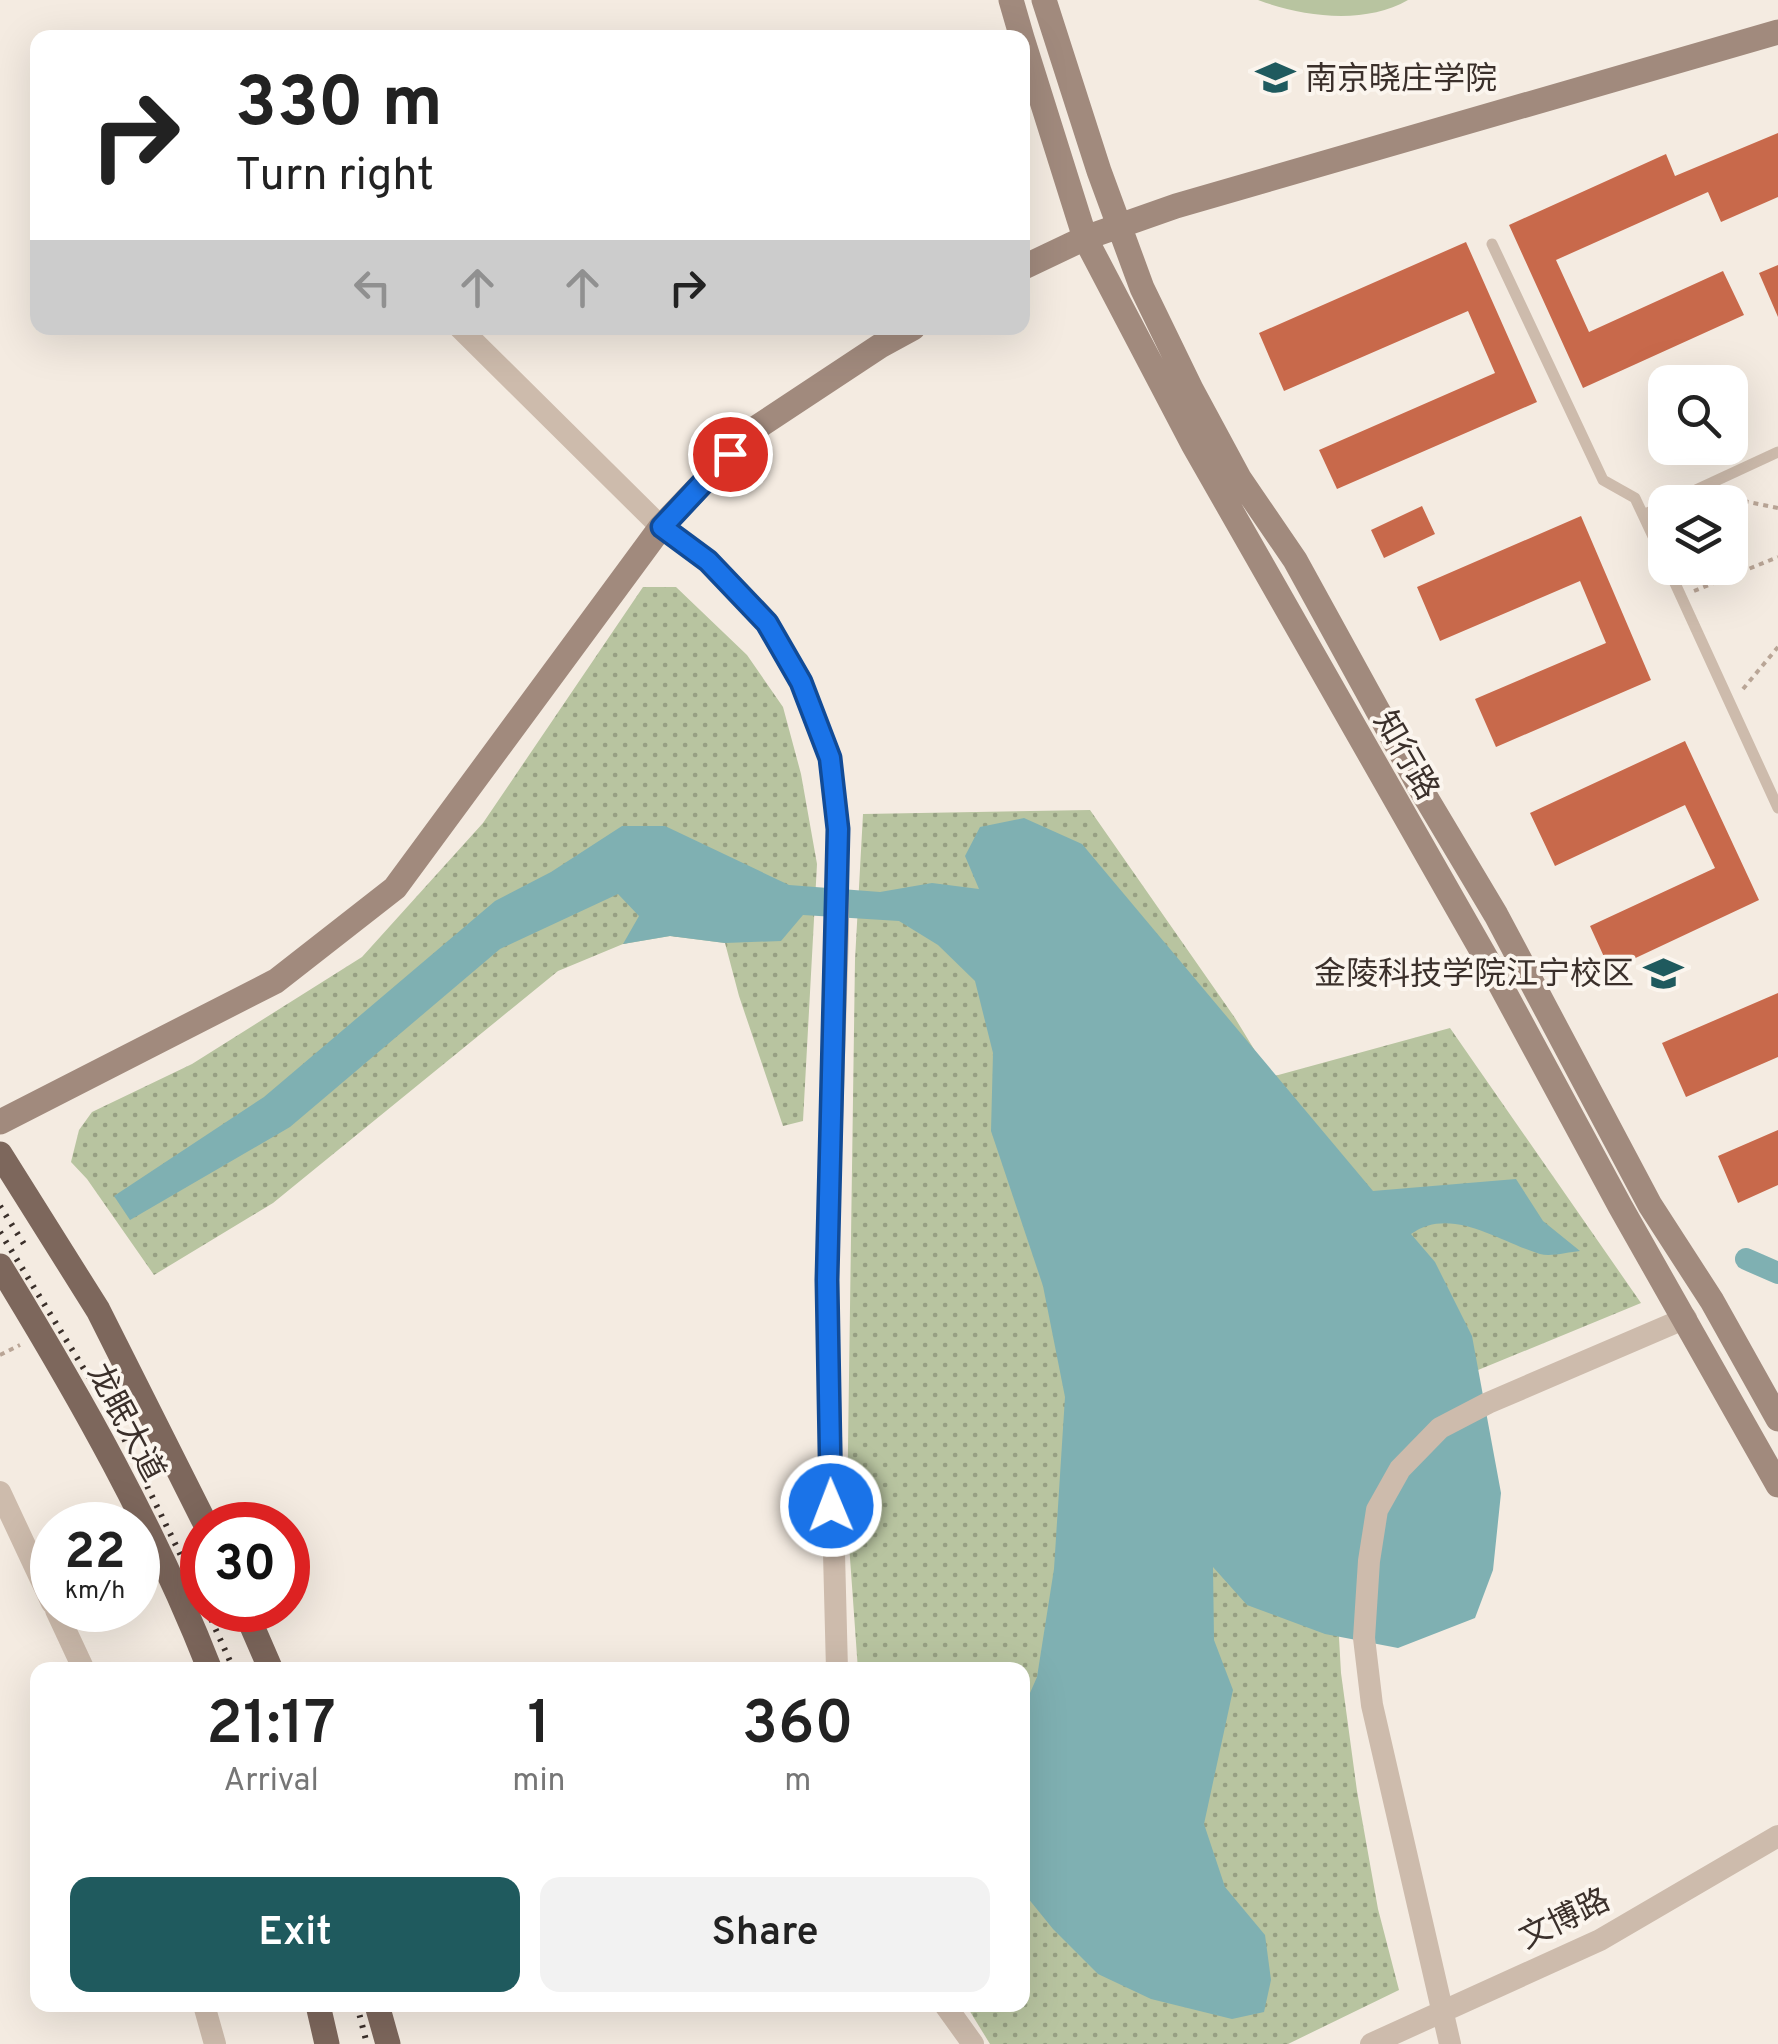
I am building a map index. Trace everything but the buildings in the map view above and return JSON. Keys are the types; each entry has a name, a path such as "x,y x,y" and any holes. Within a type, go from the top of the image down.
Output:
{"main road":[{"name":"龙眠大道","path":"0,1154 98,1310 194,1502"},
{"name":"龙眠大道","path":"0,1266 120,1473 207,1662"},
{"path":"255,1632 268,1662"},
{"path":"320,2012 328,2044"},
{"path":"379,2012 388,2044"}],"street":[{"name":"知行路","path":"1011,0 1020,30"},
{"name":"知行路","path":"1044,0 1142,288 1231,463 1295,560 1422,791 1496,915 1650,1204 1712,1302 1778,1419"},
{"path":"1030,264 1085,238 1176,206 1778,32"},
{"name":"知行路","path":"1030,63 1085,238 1193,444 1486,958 1778,1485"},
{"path":"467,335 662,527 708,561 767,623 801,682 830,758 838,829 827,1280 837,1662"},
{"path":"0,1122 276,981 395,888 662,527 753,430 901,335"},
{"path":"1450,2044 1372,1705 1364,1638 1369,1561 1378,1510 1400,1469 1440,1428 1488,1403 1686,1318"},
{"path":"0,1492 30,1556"},
{"path":"66,1632 80,1662"},
{"name":"文博路","path":"1371,2044 1600,1940 1778,1836"},
{"path":"206,2012 215,2044"},
{"path":"950,2012 973,2044"}],"lane":[{"path":"1492,244 1603,480 1635,498 1648,526"},
{"path":"1707,485 1778,452"},
{"path":"1643,515 1648,513"},
{"path":"1676,585 1778,808"}],"path":[{"path":"1748,501 1778,508"},
{"path":"1681,596 1778,557"},
{"path":"1730,704 1778,647"}],"green space":[{"path":"1258,0 1408,0 1373,13 1334,16 1294,11"},
{"path":"643,587 676,587 747,655 783,707 801,774 817,864 803,1121 783,1126 725,943 670,936 623,944 558,971 273,1203 154,1275 71,1162 79,1130 92,1112 192,1064 362,957 483,823"},
{"path":"1090,810 1235,1018 1271,1077 1450,1028 1641,1303 1398,1403 1335,1567 1341,1673 1357,1791 1378,1909 1399,1990 1288,2044 990,2044 970,2012 1030,2012 1030,1662 857,1662 847,1516 855,960 863,814"}],"water":[{"path":"1024,818 1082,844 1373,1191 1516,1179 1543,1221 1580,1251 1540,1254 1459,1224 1426,1226 1411,1234 1435,1262 1472,1336 1501,1493 1493,1570 1475,1618 1398,1648 1325,1634 1247,1605 1213,1567 1214,1640 1233,1690 1204,1824 1225,1887 1265,1935 1271,1980 1264,2012 1232,2019 1151,1999 1098,1974 1030,1901 1030,1693 1037,1677 1054,1569 1065,1397 1043,1286 991,1131 993,1053 975,981 938,945 899,921 803,915 781,941 725,943 670,936 623,944 639,916 618,894 500,949 290,1127 130,1220 114,1196 264,1097 495,901 551,872 622,826 665,826 789,885 880,892 932,883 979,889 965,856 980,827"}],"waterway":[{"path":"1746,1259 1778,1273"}],"railway":[{"path":"0,1206 24,1244"},
{"path":"0,1232 114,1418 180,1554"},
{"path":"217,1632 230,1662"},
{"path":"359,2012 367,2044"}],"place":[{"name":"南京晓庄学院","path":"1275,78"},
{"name":"金陵科技学院江宁校区","path":"1664,973"}],"route":[{"path":"730,454 662,527 708,561 767,623 801,682 830,758 838,829 827,1280 831,1506"}]}
